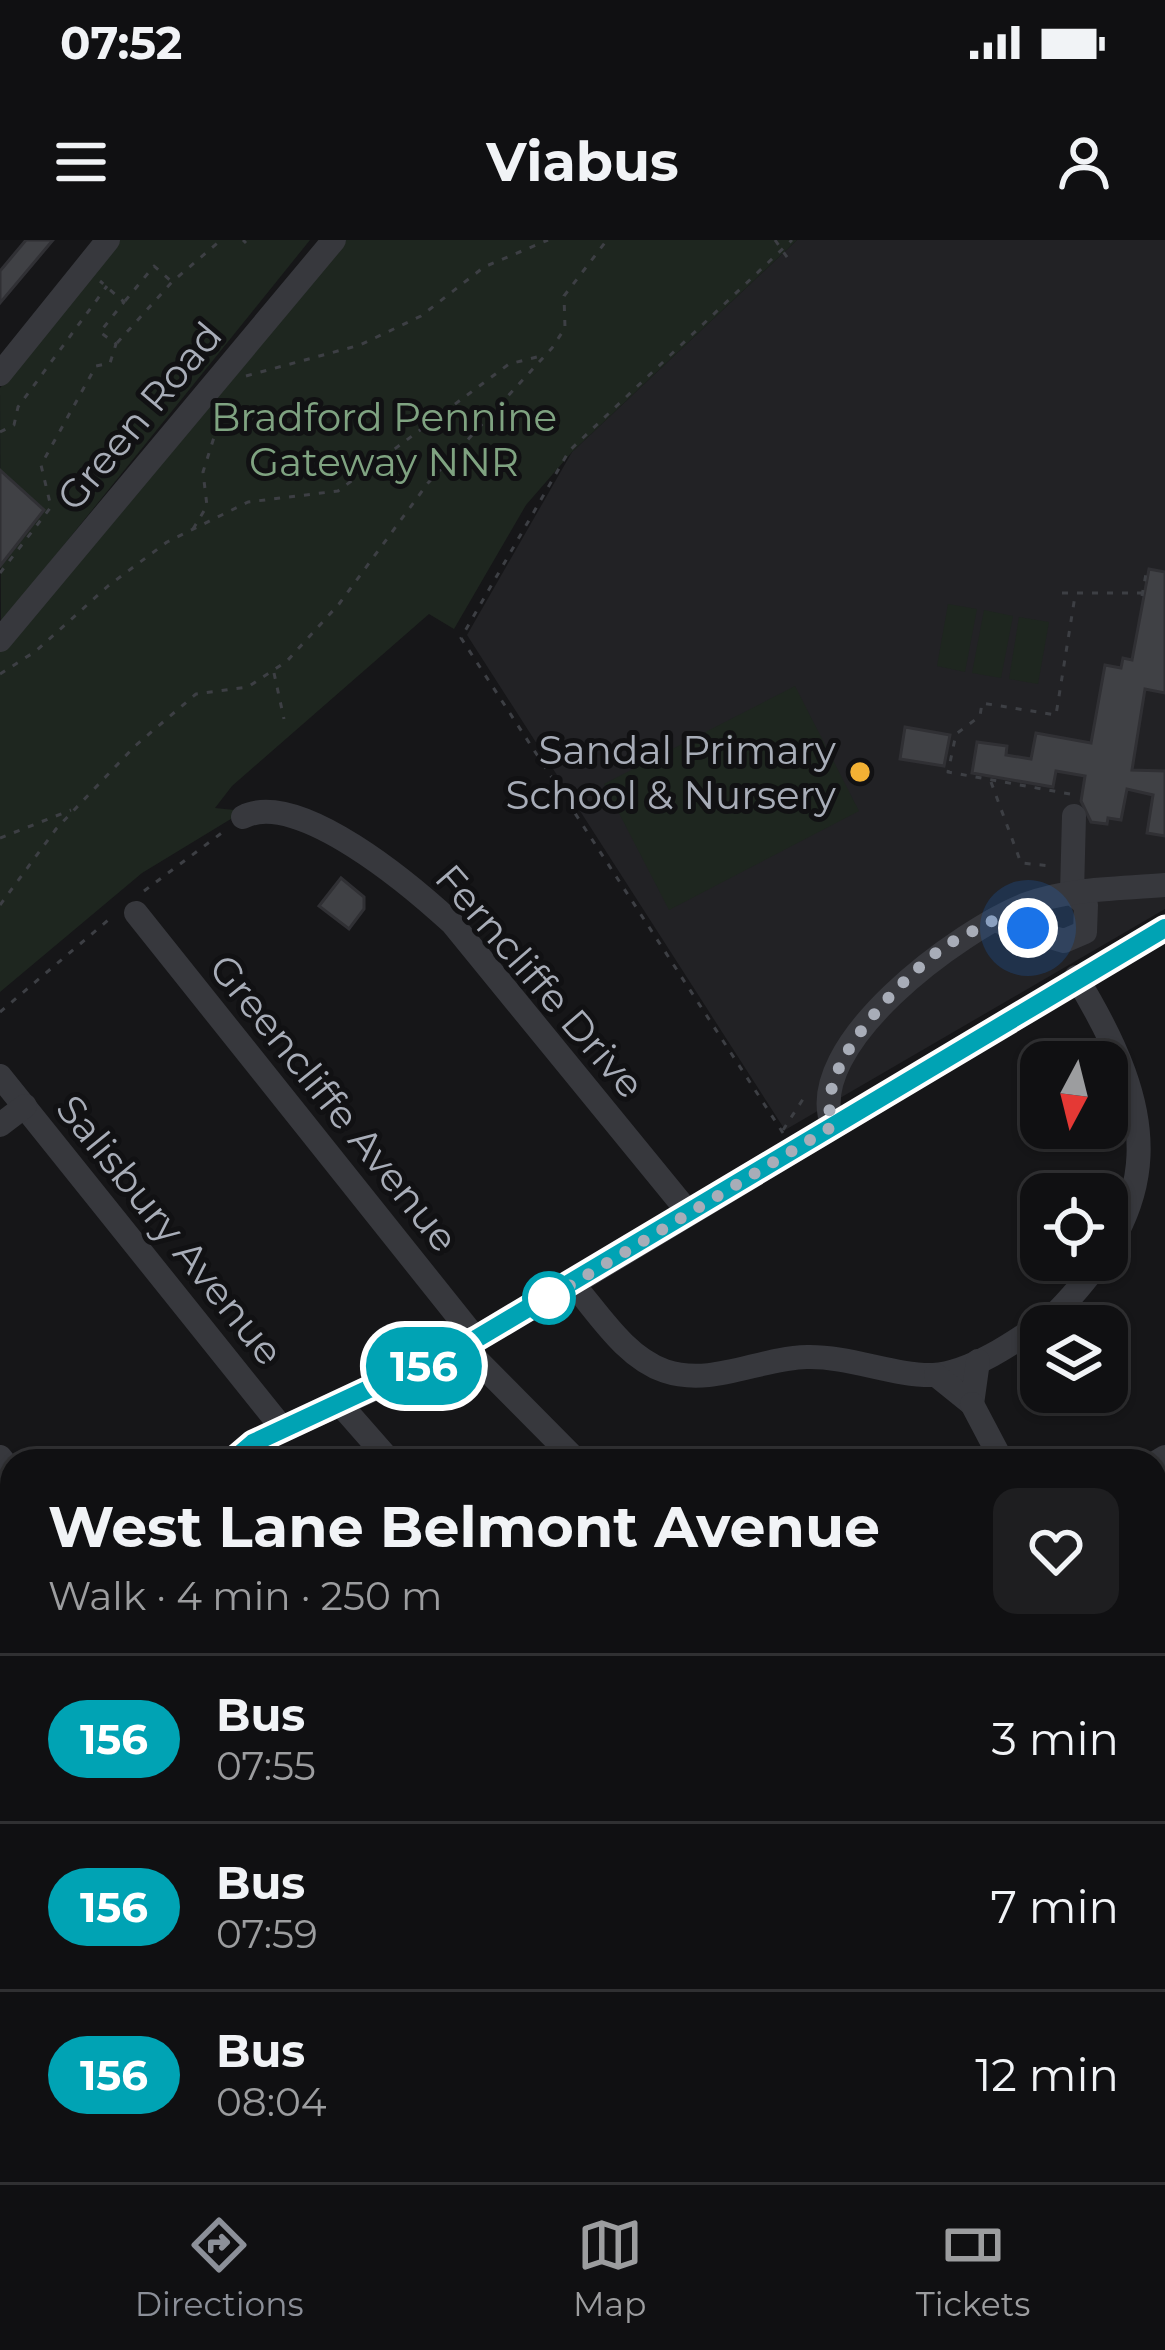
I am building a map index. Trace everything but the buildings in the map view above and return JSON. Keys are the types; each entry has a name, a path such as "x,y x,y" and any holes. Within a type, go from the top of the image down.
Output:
{"street":[{"path":"0,374 107,240"},
{"name":"Green Road","path":"0,640 334,240"},
{"name":"Ferncliffe Drive","path":"243,817 268,811 311,825 411,885 466,939 689,1214"},
{"path":"1068,894 1074,816"},
{"path":"833,1126 825,1107 830,1075 882,1008 938,951 994,920 1068,894 1165,885"},
{"path":"994,920 1053,939 1076,940 1088,922 1086,905 1068,894"},
{"name":"Greencliffe Avenue","path":"136,913 470,1342 566,1449"},
{"path":"252,1449 284,1429 470,1342 573,1284 689,1214 788,1140 833,1126 1165,928"},
{"path":"573,1284 634,1353 662,1370 705,1377 777,1359 825,1358 936,1375 978,1361 1099,1281 1137,1236 1158,1186 1160,1153 1149,1101 1076,977"},
{"name":"Salisbury Avenue","path":"0,1076 284,1429"},
{"path":"0,1125 25,1106"},
{"path":"973,1404 978,1361"},
{"path":"936,1375 973,1404 997,1449"},
{"path":"340,1404 379,1449"}],"path":[{"path":"0,573 51,507 41,465 97,366 110,363 116,344 172,282 220,240"},
{"path":"193,530 206,506 203,472 226,404 215,380 360,345 421,316 484,267 548,240"},
{"path":"0,905 75,808 135,746 196,694 248,687 274,671 339,604 428,483 519,389 539,357 566,328 564,296 607,240"},
{"path":"775,240 789,260"},
{"path":"788,1140 461,638 569,451 792,240"},
{"path":"116,344 100,332 154,266 172,282"},
{"path":"85,268 124,302"},
{"path":"0,432 14,425 18,407 107,286"},
{"path":"0,674 36,651 136,563 248,502 338,491 508,364 539,357"},
{"path":"1062,593 1075,596 1121,589 1143,594 1147,568"},
{"path":"1074,816 1076,794 948,772 956,734 980,716 982,703 1056,715 1075,596"},
{"path":"274,671 284,718"},
{"path":"989,779 1021,863 1062,868 1068,894"},
{"path":"0,838 75,808"},
{"path":"788,1140 822,1070 830,1075"}],"shaded area":[{"name":"Sandal Primary School & Nursery","path":"797,240 1165,240 1165,909 785,1130 467,635 572,452"}],"green space":[{"path":"120,240 310,240 1,623 0,388"},
{"name":"Bradford Pennine Gateway NNR","path":"340,240 797,240 572,452 526,505 454,629 429,614 232,786 215,808 244,811 142,873 0,992 0,646"},
{"path":"948,604 977,609 965,672 937,666"},
{"path":"984,610 1013,616 1001,678 972,673"},
{"path":"1019,617 1049,622 1038,684 1009,679"},
{"path":"795,686 859,811 669,910 604,784"}],"bus line":[{"name":"156","path":"246,1449 476,1339 1165,928"}],"place":[{"name":"Sandal Primary School & Nursery","path":"860,772"}],"route":[{"path":"549,1298 541,1303 833,1126 825,1107 830,1075 882,1008 938,951 994,920 1028,928"}]}
